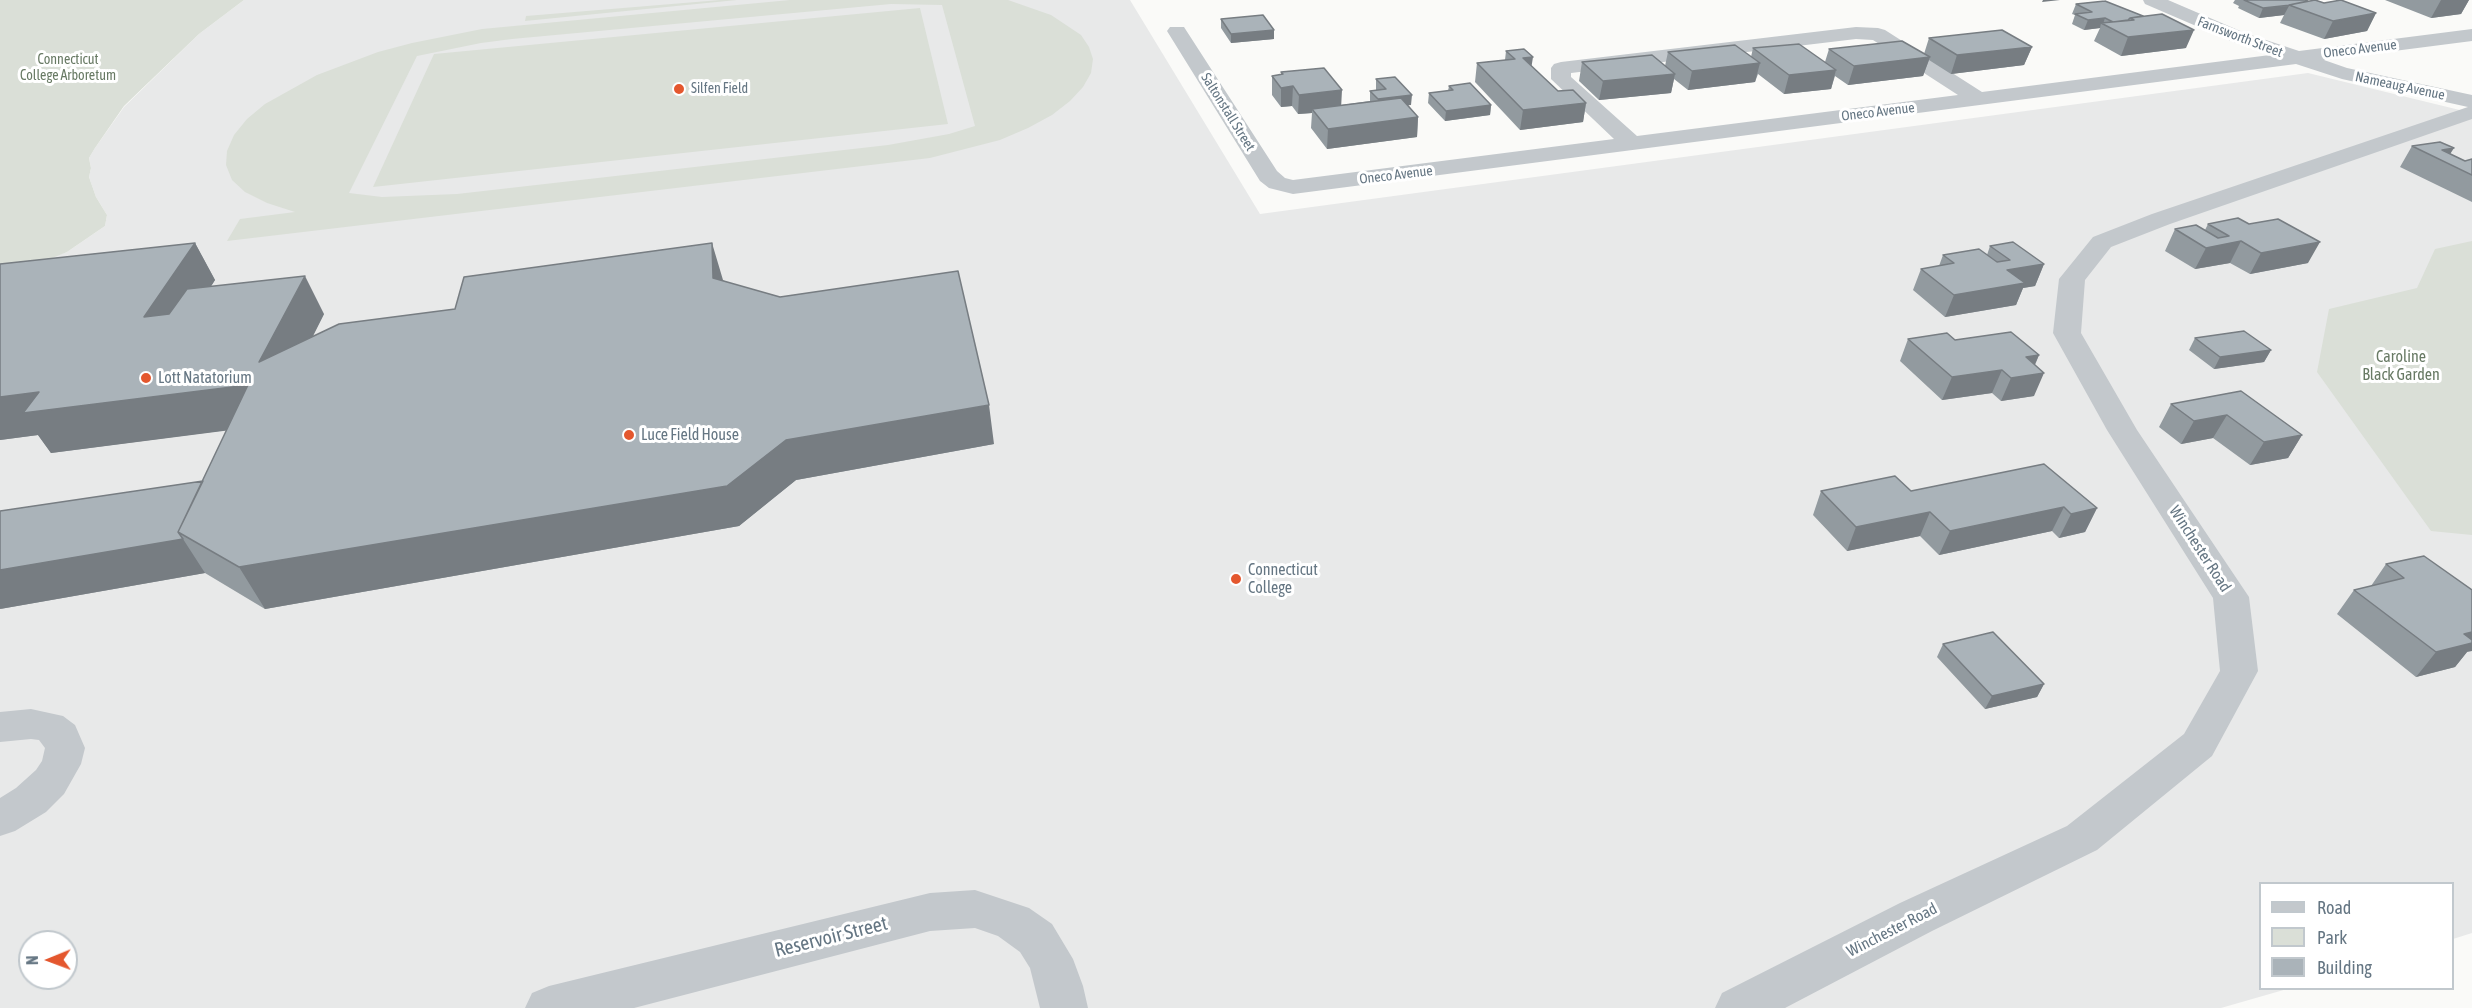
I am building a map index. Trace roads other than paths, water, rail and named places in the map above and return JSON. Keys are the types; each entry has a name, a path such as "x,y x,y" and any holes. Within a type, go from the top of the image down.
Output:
{"street":[{"name":"Farnsworth Street","path":"2152,0 2238,37 2295,58"},
{"name":"Saltonstall Street","path":"1177,31 1268,176 1285,186"},
{"path":"1633,144 1561,79 1561,68 1856,33 1878,34 1979,99"},
{"name":"Oneco Avenue","path":"1285,186 1302,187 2472,34"},
{"name":"Nameaug Avenue","path":"2295,58 2342,73 2472,101"},
{"name":"Winchester Road","path":"1739,1008 1916,917 2082,838 2198,745 2239,671 2231,597 2122,430 2067,333 2072,279 2102,242 2161,219 2472,112"},
{"path":"0,727 31,724 49,727 61,736 65,748 62,764 50,782 31,800 0,819"},
{"name":"Reservoir Street","path":"549,1008 930,912 975,909 1013,922 1036,938 1050,959 1060,986 1064,1008"}],"place":[{"name":"Silfen Field","path":"679,89"},
{"name":"Lott Natatorium","path":"146,378"},
{"name":"Luce Field House","path":"629,435"},
{"name":"Connecticut College","path":"1236,579"}],"park label":[{"name":"Connecticut College Arboretum","path":"68,68"},
{"name":"Caroline Black Garden","path":"2401,366"}]}
